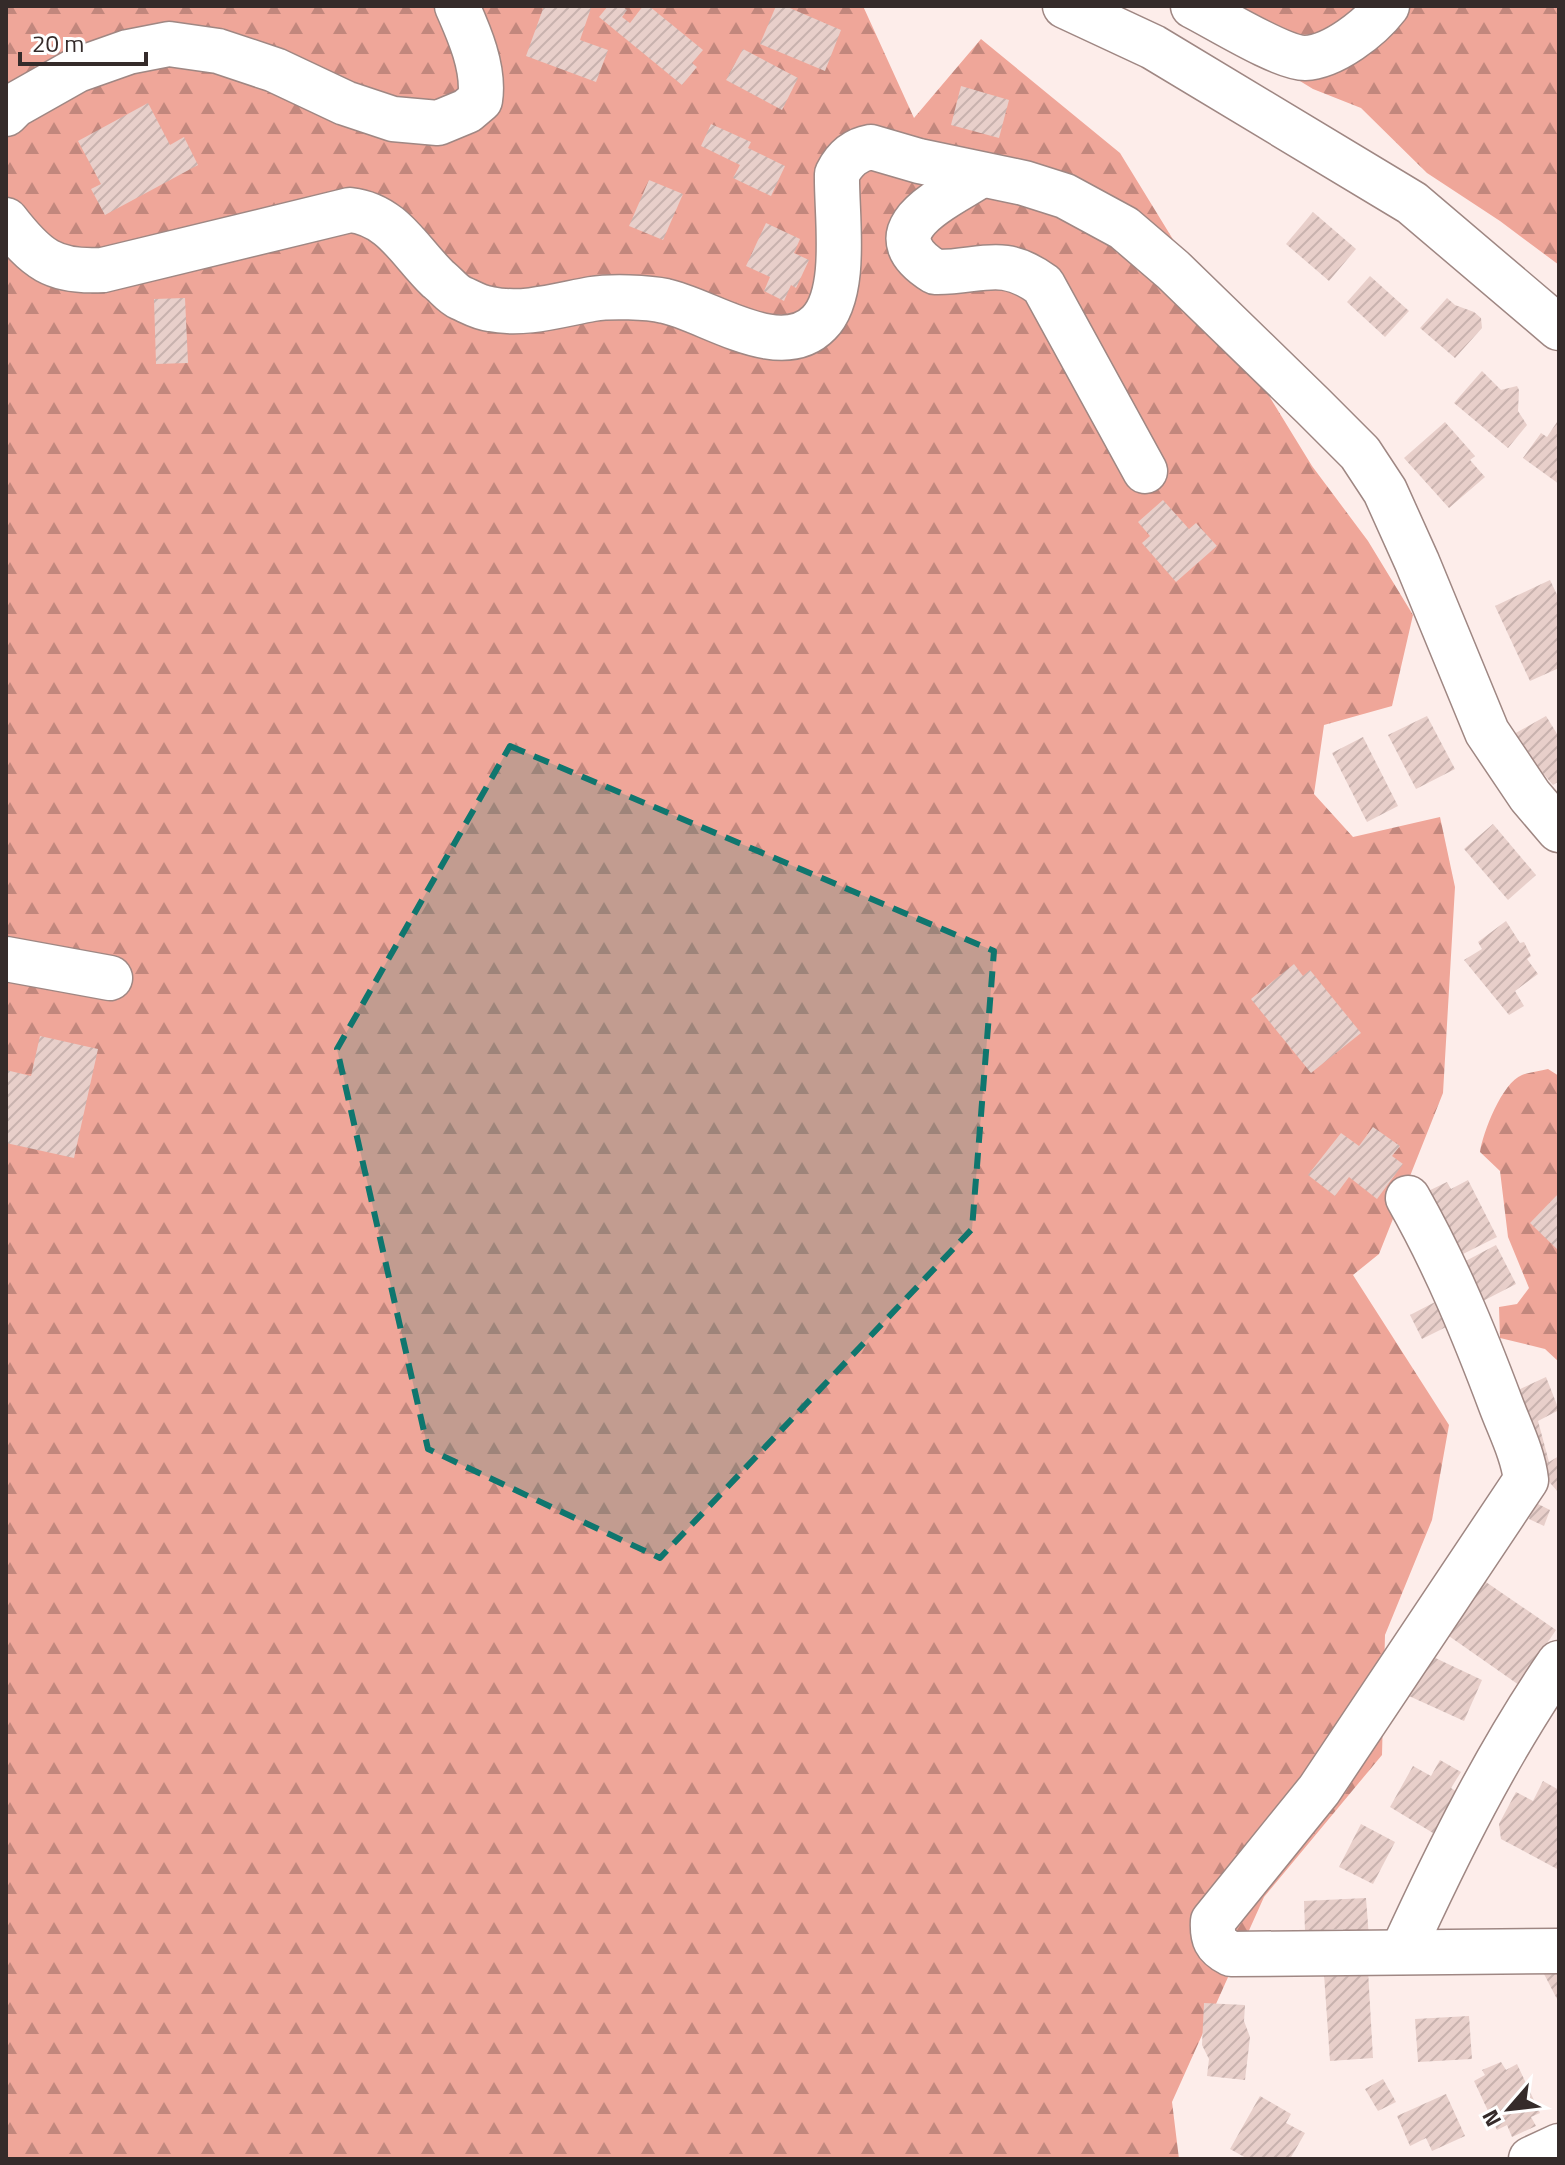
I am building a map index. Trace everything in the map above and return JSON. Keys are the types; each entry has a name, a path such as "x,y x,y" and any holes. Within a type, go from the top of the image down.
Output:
{"street":[{"path":"6,114 15,105 77,70 128,52 169,44 218,51 275,70 345,103 393,119 438,123 474,105 480,100 483,86 469,33 457,6"},
{"path":"1065,6 1153,47 1412,203 1559,328"},
{"path":"1193,6 1286,54 1307,58 1357,36 1387,6"},
{"path":"6,220 24,243 45,261 73,272 103,270 350,210 368,212 388,223 420,262 457,296 489,309 529,311 597,298 664,300 744,331 780,338 809,331 822,320 835,291 837,174 842,162 863,148 871,147 1024,183 1065,196 1124,228 1173,270 1360,453 1385,491 1411,548 1487,732 1530,796 1559,830"},
{"path":"981,175 929,205 916,218 910,228 910,242 917,257 935,272 986,267 1018,268 1043,285 1145,471"},
{"path":"6,959 110,978"},
{"path":"1408,1198 1470,1320 1526,1480 1319,1790 1213,1921 1212,1936 1218,1947 1231,1954 1559,1951"},
{"path":"1402,1952 1437,1875 1500,1758 1533,1700 1559,1663"},
{"path":"1531,2159 1559,2146"}],"highlighted area":[{"path":"510,746 994,951 972,1229 660,1558 428,1449 337,1049"}],"green space":[{"path":"6,6 863,6 914,118 981,39 1120,153 1312,466 1368,541 1413,615 1392,706 1324,725 1314,794 1353,837 1440,817 1455,887 1443,1093 1379,1254 1353,1275 1449,1425 1432,1520 1385,1635 1382,1755 1264,1897 1172,2102 1179,2159 6,2159"},
{"path":"1231,6 1558,6 1559,265 1427,173 1361,108 1313,89 1267,61"},
{"path":"1548,1069 1559,1076 1559,1362 1545,1349 1500,1338 1499,1307 1517,1304 1529,1288 1508,1237 1500,1171 1480,1152 1489,1121 1507,1088 1522,1075"}],"building":[{"path":"544,6 591,8 580,40 608,50 596,82 526,56"},
{"path":"608,6 622,6 627,10 622,17 630,23 643,6 649,6 703,50 692,63 697,67 682,85 599,17"},
{"path":"776,6 785,6 841,30 825,71 760,44"},
{"path":"743,49 798,78 782,110 726,80"},
{"path":"961,86 1009,100 999,138 951,125"},
{"path":"148,103 170,145 184,137 198,165 105,215 91,189 101,184 78,141"},
{"path":"711,124 751,142 748,148 785,166 771,196 733,178 740,165 701,146"},
{"path":"649,180 683,194 663,240 629,226"},
{"path":"1313,212 1356,249 1329,281 1286,244"},
{"path":"766,223 800,239 794,253 809,260 796,288 791,285 784,301 764,291 770,277 746,266"},
{"path":"1370,276 1409,311 1385,337 1347,302"},
{"path":"185,298 188,363 156,364 154,299"},
{"path":"1447,298 1481,318 1482,328 1455,358 1420,328"},
{"path":"1482,371 1501,390 1517,386 1519,390 1518,411 1527,425 1508,448 1454,403"},
{"path":"1559,419 1559,484 1523,458 1541,433 1547,437"},
{"path":"1445,422 1475,456 1470,460 1485,477 1449,508 1404,458"},
{"path":"1163,500 1189,529 1196,523 1217,546 1176,582 1142,543 1150,536 1138,522"},
{"path":"1550,580 1559,599 1559,668 1530,681 1495,606"},
{"path":"1427,716 1455,769 1416,789 1388,735"},
{"path":"1546,716 1559,737 1559,781 1553,785 1522,749 1514,734"},
{"path":"1363,737 1398,806 1367,822 1332,753"},
{"path":"1493,824 1536,875 1508,900 1464,849"},
{"path":"1506,921 1520,943 1524,942 1531,956 1527,959 1538,974 1515,991 1524,1006 1509,1015 1464,960 1482,949 1478,942"},
{"path":"1294,964 1303,976 1310,970 1361,1033 1311,1073 1251,999"},
{"path":"40,1036 98,1049 74,1158 6,1143 6,1070 31,1076"},
{"path":"1373,1127 1400,1146 1392,1156 1403,1164 1377,1199 1349,1177 1335,1196 1308,1175 1341,1133 1359,1146"},
{"path":"1468,1180 1497,1237 1455,1258 1422,1194 1447,1182 1451,1189"},
{"path":"1559,1193 1559,1251 1530,1223"},
{"path":"1496,1245 1516,1284 1479,1303 1460,1264"},
{"path":"1437,1301 1450,1325 1422,1339 1410,1315"},
{"path":"1546,1377 1559,1410 1538,1421 1549,1462 1559,1456 1559,1493 1543,1475 1516,1391"},
{"path":"1536,1503 1550,1510 1544,1526 1529,1519"},
{"path":"1483,1580 1556,1630 1519,1685 1446,1634"},
{"path":"1429,1655 1482,1680 1464,1721 1409,1696"},
{"path":"1440,1760 1461,1772 1451,1788 1457,1792 1433,1833 1390,1807 1413,1766 1431,1776"},
{"path":"1543,1781 1559,1790 1559,1870 1501,1839 1499,1824 1516,1792 1533,1801"},
{"path":"1361,1824 1395,1842 1373,1884 1339,1867"},
{"path":"1366,1898 1369,1938 1344,1940 1343,1929 1305,1931 1304,1901"},
{"path":"1555,1969 1559,1976 1557,1999 1544,1974"},
{"path":"1368,1970 1373,2058 1330,2061 1324,1974"},
{"path":"1204,2003 1245,2005 1244,2021 1250,2037 1245,2080 1207,2076 1209,2059 1202,2045"},
{"path":"1469,2016 1472,2059 1418,2062 1415,2019"},
{"path":"1501,2062 1506,2070 1517,2064 1540,2113 1531,2117 1536,2126 1512,2137 1507,2125 1497,2130 1474,2081 1485,2075 1482,2070"},
{"path":"1383,2079 1396,2102 1378,2111 1365,2089"},
{"path":"1446,2094 1465,2136 1432,2151 1426,2138 1410,2146 1397,2116"},
{"path":"1260,2096 1291,2114 1286,2123 1305,2133 1290,2159 1248,2159 1230,2149"}]}
